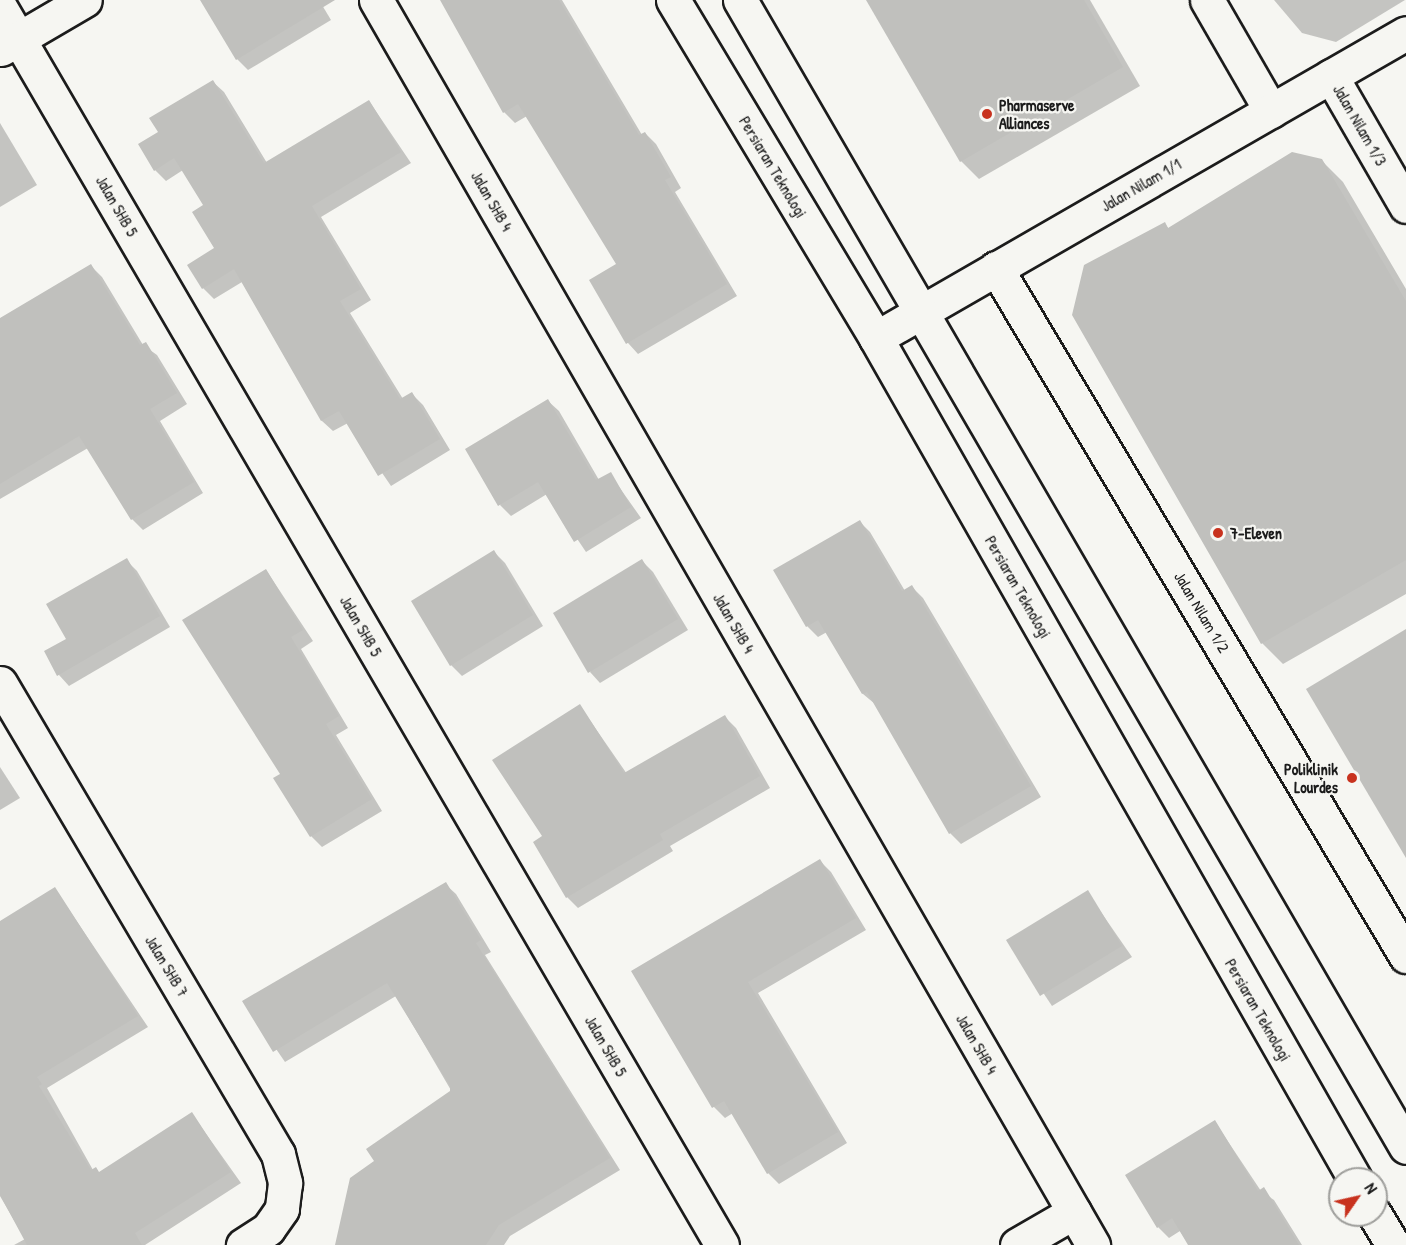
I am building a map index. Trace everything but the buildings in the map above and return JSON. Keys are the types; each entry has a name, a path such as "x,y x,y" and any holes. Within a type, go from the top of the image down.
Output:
{"street":[{"path":"9,44 85,0"},
{"name":"Jalan SHB 4","path":"376,0 1093,1245"},
{"name":"Persiaran Teknologi","path":"673,0 876,338 1348,1167"},
{"path":"740,0 1406,1147"},
{"path":"1207,0 1271,111"},
{"name":"Jalan SHB 5","path":"0,7 9,44 722,1245"},
{"name":"Jalan Nilam 1/1","path":"876,338 1406,33"},
{"name":"Jalan Nilam 1/3","path":"1331,76 1406,206"},
{"name":"Jalan Nilam 1/2","path":"996,268 1406,956"},
{"name":"Jalan SHB 7","path":"0,683 278,1154 285,1183 282,1209 268,1229 243,1245"},
{"path":"1017,1245 1074,1212"},
{"path":"1383,1227 1393,1245"}],"place":[{"name":"Pharmaserve Alliances","path":"987,114"},
{"name":"7-Eleven","path":"1218,533"},
{"name":"Poliklinik Lourdes","path":"1352,778"}]}
